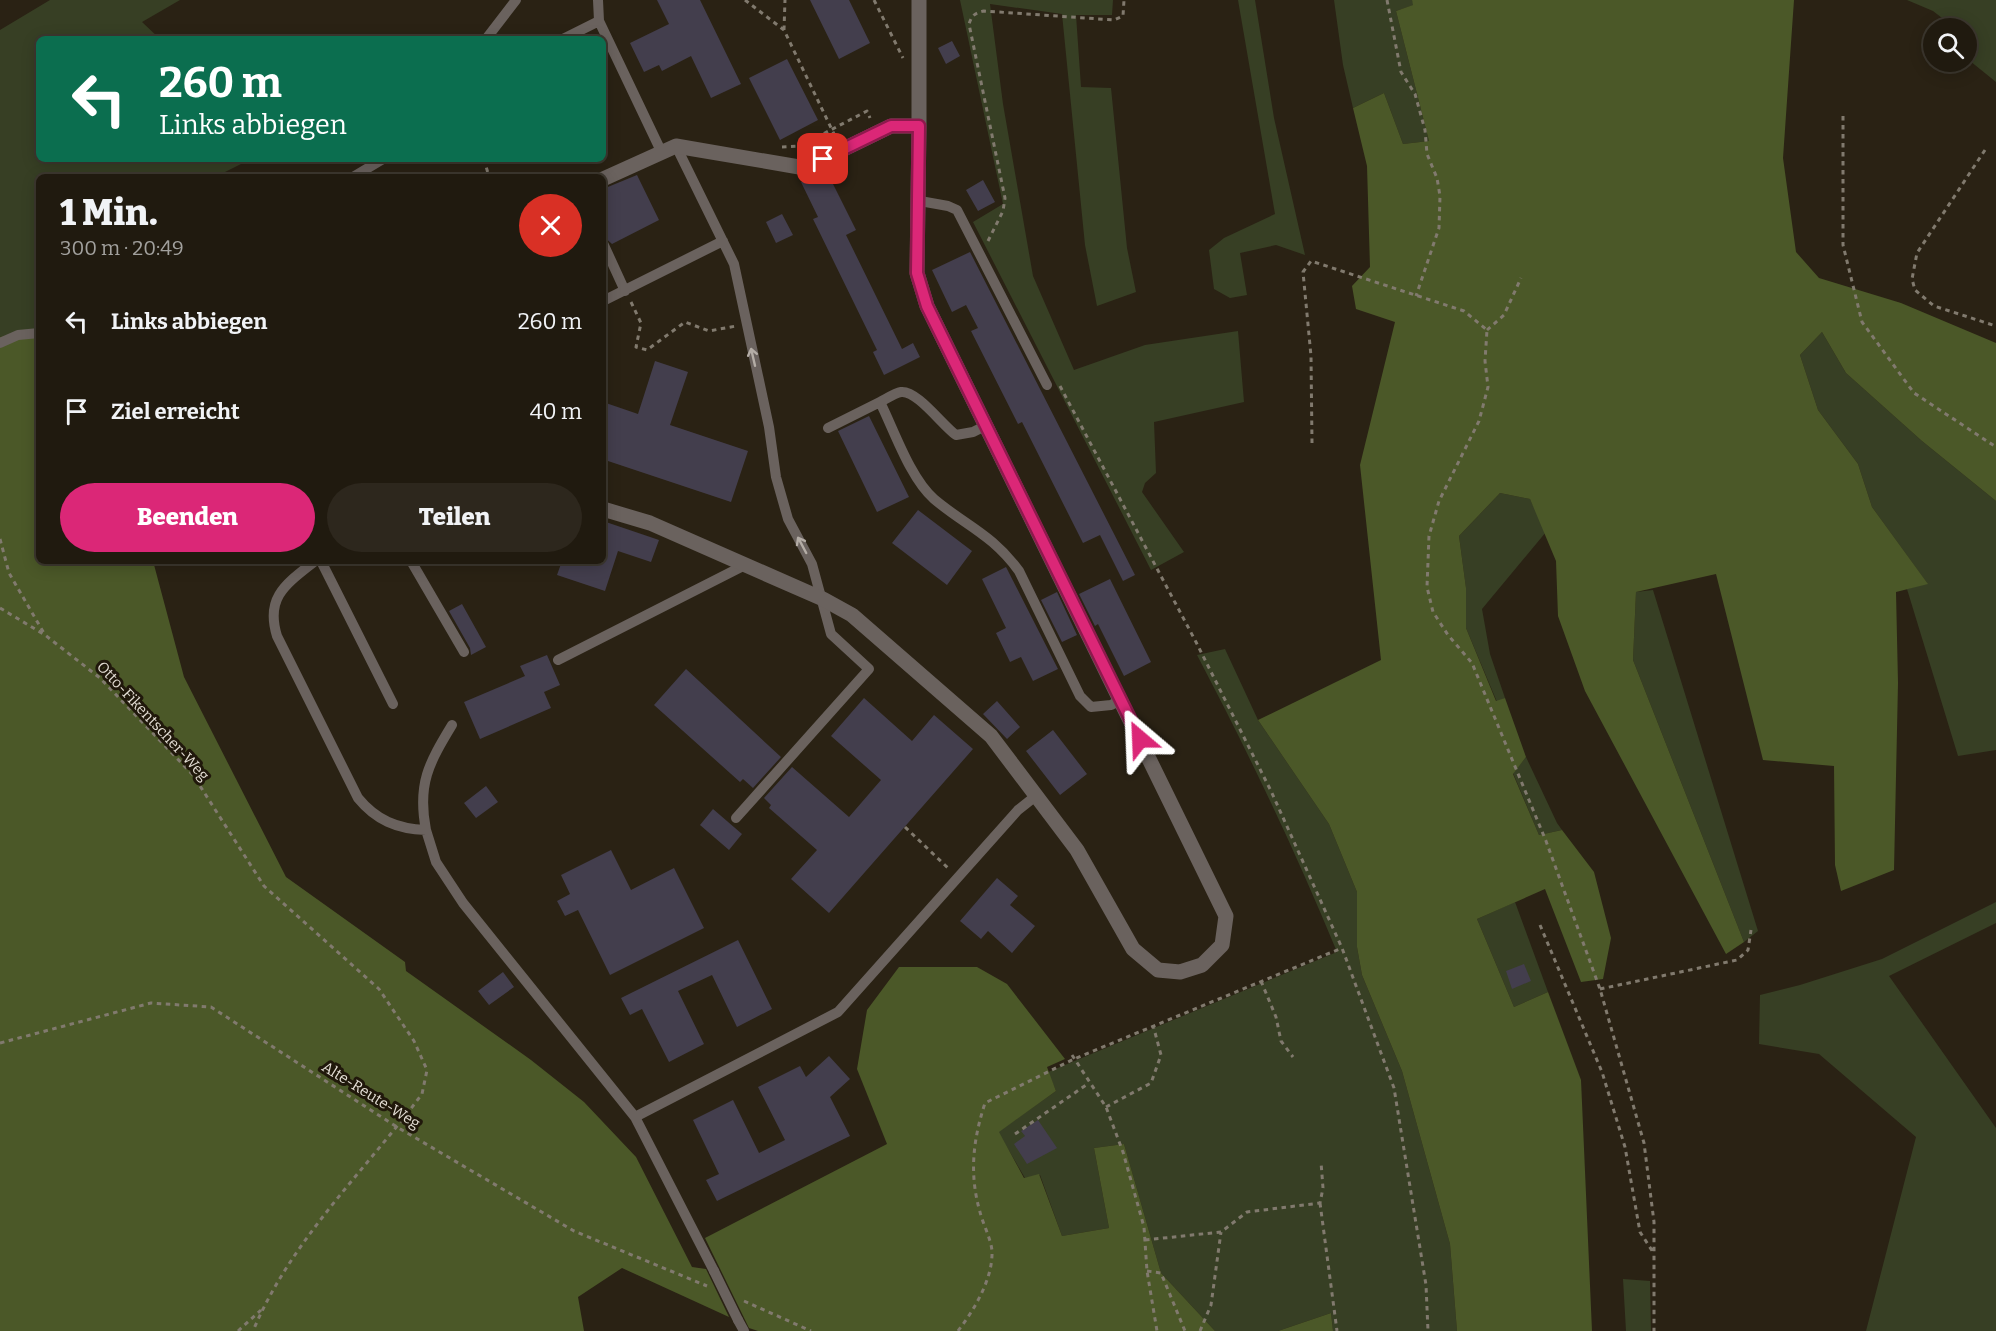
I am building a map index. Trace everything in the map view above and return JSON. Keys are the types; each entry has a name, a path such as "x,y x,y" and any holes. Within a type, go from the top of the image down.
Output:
{"street":[{"path":"606,509 650,523 824,599 852,615 991,736 1077,850 1133,949 1158,970 1180,972 1202,965 1222,945 1226,916 927,306 917,273 920,201 919,0"},
{"path":"606,178 669,148 805,168 891,126 919,126"}],"lane":[{"path":"488,36 516,0"},
{"path":"598,0 599,21 734,264 769,427 776,477 788,519 812,564 824,599 825,618 831,634 869,669 736,818"},
{"path":"569,36 599,21"},
{"path":"358,174 377,162"},
{"path":"920,201 957,210 1052,384"},
{"path":"606,300 723,241"},
{"path":"606,249 626,291"},
{"path":"0,344 18,335 36,333"},
{"path":"828,428 902,392 914,395 942,425 956,435 974,432 985,426"},
{"path":"880,402 917,477 933,498 980,530 1005,553 1019,571 1080,696 1091,707 1110,705 1121,700"},
{"path":"311,564 288,582 275,600 272,619 277,636 357,798 370,813 391,825 426,830"},
{"path":"323,564 393,704"},
{"path":"413,564 464,652"},
{"path":"558,660 745,565"},
{"path":"452,725 432,759 424,780 421,805 436,862 463,903 635,1117 744,1331"},
{"path":"635,1117 838,1012 1018,810 1037,795"}],"path":[{"path":"745,0 784,30 841,150"},
{"path":"784,30 785,0"},
{"path":"874,0 906,64"},
{"path":"993,252 988,242 990,232 1003,211 1005,198 969,24 971,17 975,13 984,11 1114,20 1123,16 1124,0"},
{"path":"1387,0 1401,72 1415,94 1425,130 1427,154 1437,178 1440,195 1439,228 1416,296"},
{"path":"777,147 800,146 867,111 873,124"},
{"path":"1844,116 1843,245 1862,322 1914,393 1996,447"},
{"path":"1985,150 1917,253 1912,279 1915,290 1934,306 1996,326"},
{"path":"1312,443 1311,356 1303,272 1311,261 1464,311 1487,330"},
{"path":"1521,278 1504,315 1487,330 1485,361 1488,387 1479,421 1437,510 1429,536 1427,587 1433,612 1448,635 1472,663 1546,841 1600,989 1644,1143 1654,1222 1654,1331"},
{"path":"626,291 641,323 636,347 647,350 685,322 708,331 746,325"},
{"path":"1052,384 1266,780 1342,948 1394,1088 1426,1285 1428,1331"},
{"path":"0,539 9,573 45,635"},
{"name":"Otto-Fikentscher-Weg","path":"0,608 45,635 100,678 192,775 264,886 379,989 414,1041 427,1070 422,1094 301,1243 263,1308"},
{"path":"904,827 957,877"},
{"path":"1540,925 1602,1072 1624,1147 1640,1232 1654,1253"},
{"path":"1600,989 1737,960 1748,950 1751,930"},
{"path":"958,1331 968,1317 989,1272 992,1250 974,1185 972,1155 985,1103 1073,1057 1342,948"},
{"path":"1261,981 1276,1017 1281,1041 1293,1057"},
{"name":"Alte-Reute-Weg","path":"0,1043 152,1003 211,1007 397,1127 574,1231 716,1290"},
{"path":"1106,1107 1151,1083 1161,1055 1154,1025"},
{"path":"1073,1057 1106,1107 1123,1152 1144,1227 1147,1270 1157,1331"},
{"path":"1015,1134 1089,1083"},
{"path":"1321,1162 1323,1188 1320,1203 1337,1331"},
{"path":"1145,1240 1221,1232 1247,1212 1320,1203"},
{"path":"1200,1331 1211,1305 1221,1232"},
{"path":"1147,1270 1161,1273 1185,1331"},
{"path":"737,1298 811,1331"},
{"path":"238,1331 263,1308"},
{"path":"253,1331 263,1308"}],"green space":[{"path":"50,0 180,0 142,22 157,36 36,36 36,162 245,162 221,174 36,174 36,329 0,337 0,30"},
{"path":"960,0 1113,0 1112,15 1076,15 1081,87 1111,88 1127,248 1136,292 1097,306 1085,245 1062,14 990,4 1003,104 1033,276 1074,370 1145,345 1238,331 1244,402 1154,422 1156,473 1145,483 1142,492 1184,552 1151,570 973,222 1003,204"},
{"path":"1238,0 1255,0 1274,118 1305,255 1276,245 1240,253 1247,295 1230,298 1214,289 1209,250 1224,238 1275,214"},
{"path":"1334,0 1412,0 1414,5 1396,11 1429,141 1403,144 1384,93 1353,108 1343,65"},
{"path":"1412,0 1794,0 1783,158 1796,252 1819,278 1901,303 1996,343 1996,501 1922,441 1846,373 1822,332 1800,355 1818,410 1858,464 1872,507 1928,584 1896,592 1898,683 1894,870 1841,891 1835,865 1834,766 1763,760 1716,574 1636,592 1633,660 1744,942 1726,954 1585,691 1558,616 1556,561 1530,499 1500,493 1459,536 1466,588 1466,628 1496,701 1505,698 1526,757 1513,774 1539,835 1562,830 1594,872 1611,938 1603,979 1581,982 1545,889 1477,919 1514,1007 1548,992 1581,1080 1592,1331 1457,1331 1450,1244 1402,1071 1362,975 1357,947 1357,892 1329,824 1258,720 1381,660 1360,465 1395,322 1356,309 1352,286 1370,267 1367,166 1353,108 1384,93 1403,144 1429,141 1396,11 1413,5"},
{"path":"1907,0 1996,0 1996,82 1977,67 1977,18 1942,18 1933,11"},
{"path":"36,329 36,564 154,564 184,677 286,877 405,962 406,971 531,1060 584,1102 636,1157 692,1267 706,1269 729,1317 622,1268 578,1297 584,1331 0,1331 0,337"},
{"path":"1822,332 1846,373 1922,441 1996,501 1996,750 1958,756 1907,589 1927,583 1872,507 1858,464 1818,410 1800,355"},
{"path":"1500,493 1530,499 1546,532 1482,609 1490,654 1505,698 1497,702 1466,628 1466,588 1459,536"},
{"path":"1653,590 1758,931 1744,942 1633,660 1636,592"},
{"path":"1225,649 1258,720 1329,824 1357,892 1357,947 1362,975 1402,1071 1450,1244 1457,1331 1333,1331 1331,1313 1278,1331 1215,1331 1161,1273 1124,1144 1094,1148 1109,1228 1062,1236 1040,1175 1025,1178 998,1132 1056,1091 1048,1072 1337,952 1305,876 1197,655"},
{"path":"1526,757 1562,830 1539,835 1513,773"},
{"path":"1515,902 1548,992 1514,1007 1477,919"},
{"path":"1996,902 1996,923 1889,976 1996,1128 1996,1331 1866,1331 1916,1137 1819,1054 1759,1044 1760,995 1882,959"},
{"path":"899,967 977,967 1007,984 1065,1059 1047,1067 1056,1091 999,1132 1024,1178 1039,1174 1062,1236 1109,1228 1094,1148 1124,1144 1161,1273 1215,1331 758,1331 749,1328 705,1238 887,1144 857,1069 867,1010"},
{"path":"1623,1279 1650,1281 1651,1331 1626,1331"},
{"path":"1331,1313 1333,1331 1278,1331"}],"building":[{"path":"657,0 700,0 741,84 711,98 691,56 662,71 659,65 644,72 630,43 669,24"},
{"path":"810,0 849,0 870,43 839,59"},
{"path":"952,41 960,56 946,64 938,48"},
{"path":"787,59 818,120 780,140 749,78"},
{"path":"826,170 856,230 846,235 902,349 913,343 920,357 884,375 873,352 877,350 813,219 818,217 801,182"},
{"path":"637,175 659,220 612,244 606,239 606,188"},
{"path":"983,180 995,202 978,211 966,190"},
{"path":"782,214 793,235 776,243 766,222"},
{"path":"970,252 1135,575 1123,581 1100,535 1083,543 1022,422 1018,424 971,331 978,328 966,305 952,312 932,270"},
{"path":"655,361 688,372 670,425 748,451 731,502 606,460 608,452 606,452 606,403 638,414"},
{"path":"869,416 909,497 877,512 838,431"},
{"path":"918,510 972,551 947,585 892,543"},
{"path":"606,522 659,540 651,562 618,551 605,591 557,575 561,564 606,564"},
{"path":"1006,567 1058,669 1033,681 1021,657 1010,662 996,633 1006,628 982,579"},
{"path":"1110,579 1151,662 1124,676 1098,624 1095,626 1079,594"},
{"path":"1057,592 1077,635 1062,642 1041,600"},
{"path":"462,604 486,647 471,655 470,648 449,611"},
{"path":"547,655 560,685 544,692 551,708 480,739 464,702 525,676 520,666"},
{"path":"686,669 781,757 753,788 743,779 740,782 654,705"},
{"path":"864,698 912,741 934,715 973,749 829,913 791,879 817,850 769,808 771,805 764,798 792,767 849,817 881,780 831,736"},
{"path":"997,701 1020,727 1007,739 983,714"},
{"path":"1053,730 1087,774 1060,795 1026,751"},
{"path":"486,786 498,802 476,818 464,803"},
{"path":"713,809 742,834 729,850 700,825"},
{"path":"611,850 631,890 674,868 704,928 610,975 578,910 565,916 557,901 570,894 561,875"},
{"path":"997,878 1018,896 1010,905 1035,926 1012,953 988,931 981,939 960,921"},
{"path":"738,940 772,1009 737,1027 712,975 678,991 704,1044 669,1062 642,1009 630,1015 621,998"},
{"path":"1524,964 1531,981 1512,989 1506,971"},
{"path":"503,972 514,987 489,1005 478,991"},
{"path":"829,1056 850,1079 830,1097 850,1136 717,1201 706,1180 719,1174 693,1120 733,1100 759,1153 785,1140 758,1087 800,1066 806,1077"},
{"path":"1038,1120 1057,1148 1027,1164 1014,1144 1025,1136 1021,1131"}],"route":[{"path":"823,159 891,126 919,126 920,201 917,273 927,306 1140,739"}]}
